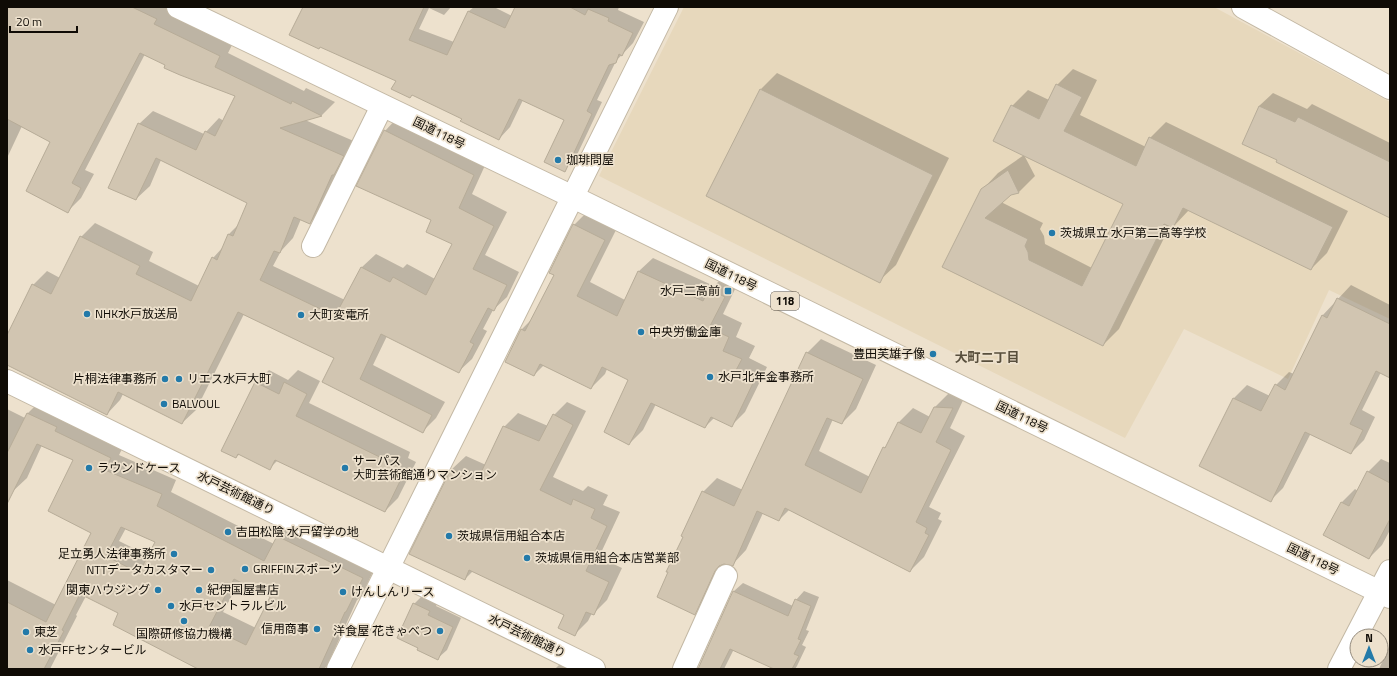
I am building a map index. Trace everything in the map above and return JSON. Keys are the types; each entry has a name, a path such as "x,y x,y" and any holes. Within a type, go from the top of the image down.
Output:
{"main road":[{"name":"国道118号","path":"178,7 1385,594"},
{"path":"338,669 667,7"},
{"path":"1243,7 1271,14 1390,88"},
{"path":"313,246 382,106"},
{"name":"水戸芸術館通り","path":"7,381 594,669"},
{"path":"1340,669 1385,594 1390,571"},
{"path":"684,669 726,576"}],"shaded area":[{"name":"茨城県立 水戸第二高等学校","path":"684,7 1214,7 1390,102 1390,319 1329,290 1288,379 1184,329 1125,438 599,176"}],"building":[{"path":"7,7 132,7 157,19 154,24 220,56 215,67 291,104 292,101 322,116 280,128 344,156 334,175 332,175 310,224 294,217 280,253 274,251 260,280 335,316 361,267 390,282 393,277 426,295 452,244 426,232 431,220 356,186 384,130 474,175 459,208 494,226 473,269 507,285 494,311 488,308 470,342 474,344 459,373 381,334 360,379 432,415 423,433 322,382 334,358 238,312 182,424 118,392 107,415 7,365 7,335 32,284 51,294 80,236 140,266 136,274 191,301 212,257 217,260 228,234 233,236 247,203 156,158 136,200 108,188 138,123 196,150 205,131 215,136 235,96 164,68 165,65 140,53 72,183 81,188 68,213 26,191 50,142 7,119"},
{"path":"303,7 424,7 409,40 447,55 468,11 505,28 515,7 570,7 585,15 588,9 609,18 608,21 633,33 622,56 619,54 616,63 609,65 587,111 592,114 565,172 544,162 564,120 519,99 499,140 460,121 462,119 412,95 410,98 391,89 396,81 320,47 319,49 289,35"},
{"path":"1056,84 1082,97 1064,131 1136,166 1149,137 1333,227 1311,270 1183,208 1173,228 1164,224 1103,346 942,267 981,189 1008,170 1019,193 1011,195 985,218 1028,239 1025,246 1028,252 1029,260 1082,286 1123,204 993,141 1011,105 1039,119"},
{"path":"760,89 933,175 880,283 706,196"},
{"path":"1259,106 1295,122 1298,117 1390,162 1390,218 1276,162 1277,160 1242,144"},
{"path":"573,224 605,240 577,296 617,316 638,271 703,301 709,289 725,297 709,328 729,337 723,351 742,359 735,372 754,381 732,427 711,417 705,428 651,403 629,445 604,432 628,380 602,367 591,389 540,364 534,376 505,362 521,329 525,331 554,275 549,273"},
{"path":"1337,298 1390,324 1390,378 1376,371 1350,424 1363,430 1351,454 1305,432 1271,502 1199,466 1233,398 1261,411 1275,384 1285,390 1322,315 1327,318"},
{"path":"806,352 863,379 842,424 827,418 805,465 861,493 883,447 885,448 898,422 921,433 934,407 953,408 936,442 951,450 916,522 927,528 925,533 929,535 910,572 785,508 779,521 757,511 733,566 724,564 719,566 715,571 695,615 657,597 668,572 666,572 683,537 681,536 702,491 734,506"},
{"path":"255,382 279,394 284,382 307,394 296,416 398,466 396,471 403,475 385,512 275,460 270,470 238,454 236,458 221,451"},
{"path":"27,413 57,427 55,431 111,458 105,470 162,494 157,506 264,561 277,536 363,578 345,612 319,669 198,669 113,625 118,613 80,594 62,630 64,631 44,669 7,669 7,602 46,622 91,533 48,511 73,460 37,444 7,504 7,453","holes":["121,527 155,542 139,573 106,556","234,579 270,597 246,645 209,627"]},
{"path":"553,414 573,425 540,490 571,505 573,499 595,509 591,518 607,526 586,571 609,582 594,615 586,612 575,636 558,628 564,615 469,570 465,580 409,554 451,469 477,481 503,426 539,441"},
{"path":"1367,471 1390,483 1390,519 1369,559 1323,535 1341,502 1349,506"},
{"path":"733,591 788,616 795,599 811,606 798,639 801,640 794,654 799,656 792,669 774,669 730,649 720,669 698,669"},
{"path":"413,603 430,611 428,615 453,627 438,660 397,638"}],"place":[{"name":"珈琲問屋","path":"558,160"},
{"name":"茨城県立 水戸第二高等学校","path":"1052,233"},
{"name":"水戸二高前","path":"728,291"},
{"name":"NHK水戸放送局","path":"87,314"},
{"name":"大町変電所","path":"301,315"},
{"name":"中央労働金庫","path":"641,332"},
{"name":"豊田芙雄子像","path":"933,354"},
{"name":"水戸北年金事務所","path":"710,377"},
{"name":"片桐法律事務所","path":"165,379"},
{"name":"リエス水戸大町","path":"179,379"},
{"name":"BALVOUL","path":"164,404"},
{"name":"ラウンドケース","path":"89,468"},
{"name":"サーパス 大町芸術館通りマンション","path":"345,468"},
{"name":"吉田松陰 水戸留学の地","path":"228,532"},
{"name":"茨城県信用組合本店","path":"449,536"},
{"name":"足立勇人法律事務所","path":"174,554"},
{"name":"茨城県信用組合本店営業部","path":"527,558"},
{"name":"GRIFFINスポーツ","path":"245,569"},
{"name":"NTTデータカスタマー","path":"211,570"},
{"name":"関東ハウジング","path":"158,590"},
{"name":"紀伊国屋書店","path":"199,590"},
{"name":"けんしんリース","path":"343,592"},
{"name":"水戸セントラルビル","path":"171,606"},
{"name":"国際研修協力機構","path":"184,621"},
{"name":"信用商事","path":"317,629"},
{"name":"洋食屋 花きゃべつ","path":"440,631"},
{"name":"東芝","path":"26,632"},
{"name":"水戸FFセンタービル","path":"30,650"}],"district":[{"name":"大町二丁目","path":"987,357"}]}
